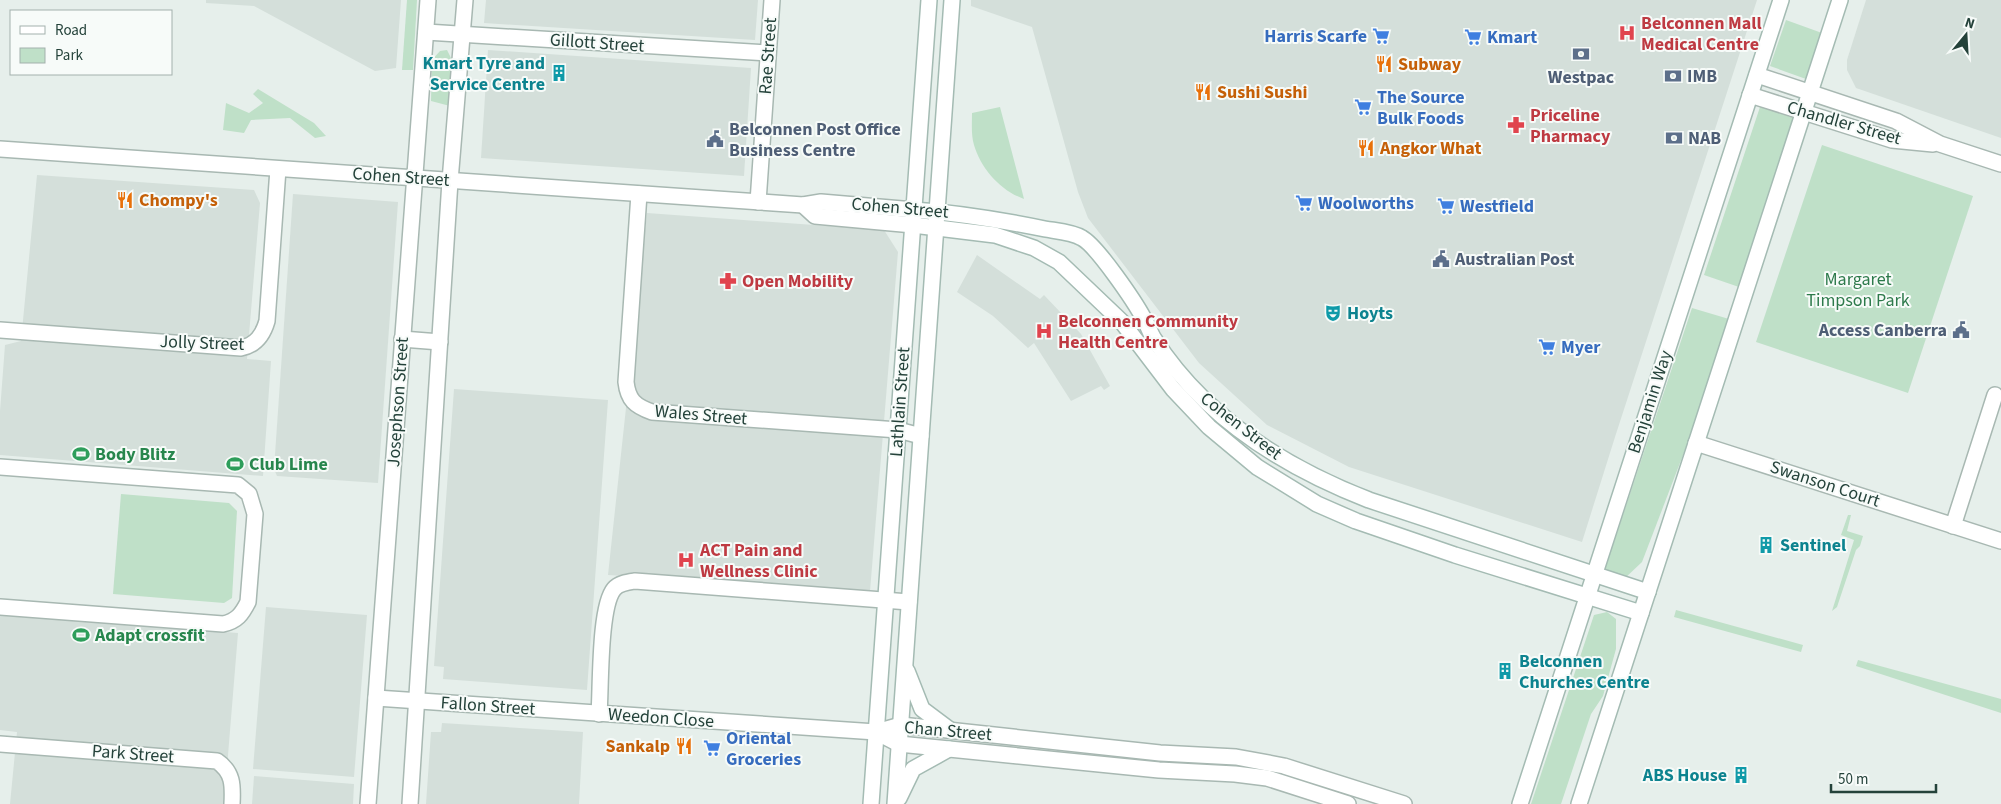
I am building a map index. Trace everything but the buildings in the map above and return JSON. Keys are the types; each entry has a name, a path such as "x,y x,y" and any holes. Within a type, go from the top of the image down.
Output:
{"street":[{"name":"Josephson Street","path":"368,804 428,0"},
{"path":"410,804 450,180 465,0"},
{"name":"Rae Street","path":"758,202 772,0"},
{"name":"Lathlain Street","path":"871,804 929,0"},
{"name":"Lathlain Street","path":"895,804 952,0"},
{"name":"Benjamin Way","path":"1520,804 1781,0"},
{"path":"1579,804 1840,0"},
{"name":"Gillott Street","path":"426,32 768,53"},
{"name":"Chandler Street","path":"1757,75 1896,120 1940,144 2001,164"},
{"name":"Chandler Street","path":"1750,95 1892,140 1940,144"},
{"name":"Cohen Street","path":"0,149 803,205 821,202 937,212 1004,221 1081,237 1096,250 1144,318 1153,339 1202,397 1265,450 1316,478 1369,500 1648,592"},
{"name":"Jolly Street","path":"0,330 241,348 249,346 257,341 265,330 267,321 278,169"},
{"name":"Wales Street","path":"640,194 626,382 627,393 633,403 639,408 652,412 898,430 921,436"},
{"name":"Cohen Street","path":"803,205 815,216 977,232 1013,240 1034,248 1059,262 1122,322 1173,389 1209,427 1258,467 1298,493 1356,521 1586,597 1641,613"},
{"path":"402,339 440,342"},
{"path":"1953,526 1995,394"},
{"name":"Swanson Court","path":"1696,443 2001,541"},
{"path":"0,467 238,485 249,494 255,514 248,602 242,615 231,622 223,624 0,607"},
{"name":"Weedon Close","path":"876,732 599,714 605,608 615,587 625,582 635,581 909,602"},
{"path":"905,664 922,709 950,730"},
{"name":"Fallon Street","path":"376,698 599,714"},
{"name":"Chan Street","path":"876,732 901,724 1160,753 1236,757 1284,766 1404,804"},
{"name":"Chan Street","path":"876,732 899,744 1159,770 1235,774 1267,778 1348,804"},
{"name":"Park Street","path":"0,744 216,761 230,774 233,784 232,804"},
{"path":"895,804 913,769 949,749"}],"shaded area":[{"path":"206,0 401,0 396,68 375,71 254,6 206,3"},
{"path":"486,0 758,0 755,40 484,23"},
{"name":"Westfield","path":"971,0 1757,0 1582,542 1349,467 1267,425 1199,363 1088,218 1078,192 1032,27 971,6"},
{"path":"1866,0 2001,0 2001,138 1856,88 1847,70 1847,60"},
{"path":"488,50 751,68 744,176 481,158"},
{"path":"37,175 254,190 260,203 247,359 271,361 263,476 0,455 0,411 5,345 21,341"},
{"path":"293,194 398,202 378,483 277,476 274,469"},
{"path":"647,213 884,230 898,252 870,591 608,575"},
{"name":"Belconnen Community Health Centre","path":"977,255 1040,299 1044,295 1081,334 1110,386 1104,390 1101,386 1071,401 1034,343 1028,348 993,316 957,292"},
{"path":"454,389 608,400 587,690 443,679 444,667 434,666"},
{"path":"266,607 367,615 354,777 253,769"},
{"path":"0,614 238,633 224,804 10,804 17,732 0,730"},
{"path":"442,723 583,732 579,804 426,804 431,732 441,732"},
{"path":"254,776 354,784 353,804 252,804"}],"green space":[{"path":"407,0 417,0 413,70 402,70"},
{"path":"1786,20 1822,33 1806,79 1770,66"},
{"path":"447,50 453,62 450,106 431,101 432,60 440,51"},
{"path":"258,89 314,123 326,136 315,138 290,118 251,120 244,133 223,130 226,103 249,113 263,103 253,94"},
{"path":"1000,107 1024,199 1007,191 993,178 977,154 974,145 972,113"},
{"path":"1760,107 1795,118 1739,287 1704,275"},
{"name":"Margaret Timpson Park","path":"1822,145 1973,196 1908,393 1756,342"},
{"path":"1692,308 1729,319 1688,442 1642,562 1624,579 1604,572"},
{"path":"121,494 229,503 237,511 232,598 224,603 113,594"},
{"path":"1848,515 1851,515 1847,531 1863,536 1860,546 1856,550 1837,607 1832,611 1854,540 1841,535"},
{"path":"1676,610 1803,645 1801,652 1674,617"},
{"path":"1607,612 1616,619 1616,649 1603,696 1591,714 1561,804 1531,804 1594,615"},
{"path":"1858,660 2001,699 2001,713 1856,666"}],"place":[{"name":"Belconnen Mall Medical Centre","path":"1627,33"},
{"name":"Harris Scarfe","path":"1381,36"},
{"name":"Kmart","path":"1473,37"},
{"name":"Westpac","path":"1581,54"},
{"name":"Subway","path":"1384,64"},
{"name":"Kmart Tyre and Service Centre","path":"559,73"},
{"name":"IMB","path":"1673,76"},
{"name":"Sushi Sushi","path":"1203,92"},
{"name":"The Source Bulk Foods","path":"1363,107"},
{"name":"Priceline Pharmacy","path":"1516,125"},
{"name":"NAB","path":"1674,138"},
{"name":"Belconnen Post Office Business Centre","path":"715,139"},
{"name":"Angkor What","path":"1366,148"},
{"name":"Chompy's","path":"125,200"},
{"name":"Woolworths","path":"1304,203"},
{"name":"Westfield","path":"1446,206"},
{"name":"Australian Post","path":"1441,259"},
{"name":"Open Mobility","path":"728,281"},
{"name":"Hoyts","path":"1333,313"},
{"name":"Access Canberra","path":"1961,330"},
{"name":"Belconnen Community Health Centre","path":"1044,331"},
{"name":"Myer","path":"1547,347"},
{"name":"Body Blitz","path":"81,454"},
{"name":"Club Lime","path":"235,464"},
{"name":"Sentinel","path":"1766,545"},
{"name":"ACT Pain and Wellness Clinic","path":"686,560"},
{"name":"Adapt crossfit","path":"81,635"},
{"name":"Belconnen Churches Centre","path":"1505,671"},
{"name":"Sankalp","path":"684,746"},
{"name":"Oriental Groceries","path":"712,748"},
{"name":"ABS House","path":"1741,775"}]}
